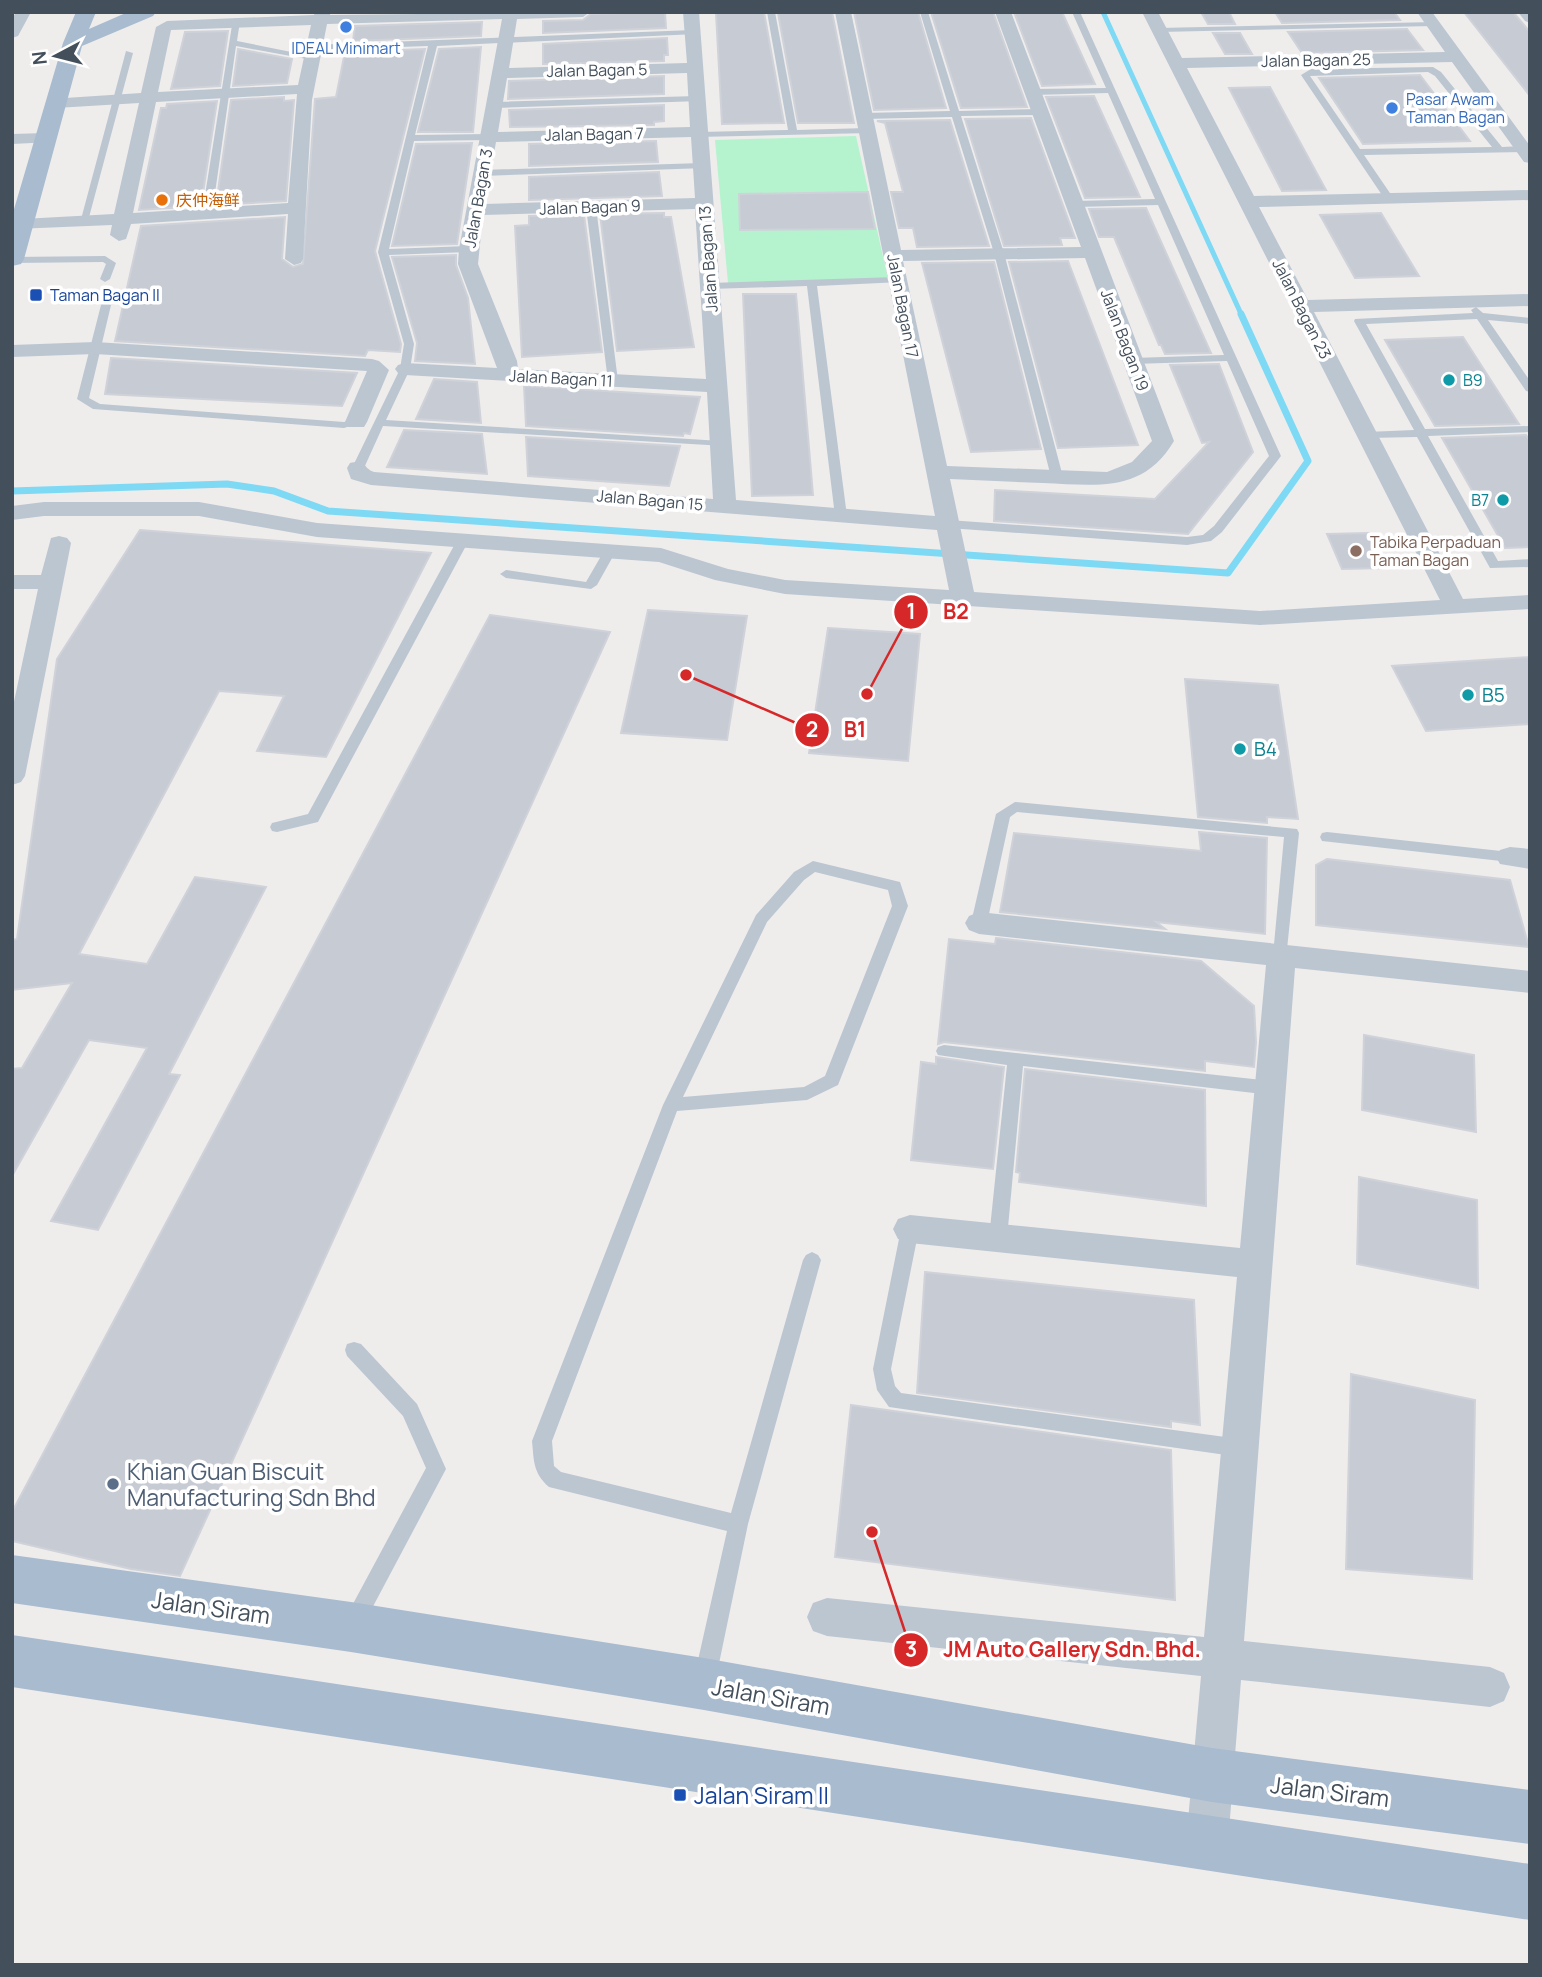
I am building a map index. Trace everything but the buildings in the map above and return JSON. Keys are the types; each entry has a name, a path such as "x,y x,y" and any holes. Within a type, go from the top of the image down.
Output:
{"main road":[{"path":"12,260 20,217 73,43 86,12"},
{"path":"73,43 146,12"},
{"name":"Jalan Siram","path":"12,1579 351,1627 704,1684 1212,1775 1530,1817"},
{"path":"15,1663 1530,1892"}],"street":[{"path":"12,33 24,12"},
{"path":"121,227 164,27 172,24 322,16 583,12"},
{"name":"Jalan Bagan 13","path":"691,12 725,506"},
{"name":"Jalan Bagan 17","path":"843,12 963,600"},
{"name":"Jalan Bagan 19","path":"937,472 1107,479 1123,475 1150,461 1163,441 1003,12"},
{"name":"Jalan Bagan 3","path":"508,375 507,361 468,264 468,249 510,15"},
{"path":"293,259 306,89 322,16"},
{"path":"1429,18 1527,152"},
{"name":"Jalan Bagan 23","path":"1155,21 1455,606"},
{"name":"Jalan Bagan 25","path":"1176,63 1457,57"},
{"name":"Jalan Bagan 5","path":"500,73 695,68"},
{"path":"56,103 306,89"},
{"name":"Jalan Bagan 7","path":"488,137 700,133"},
{"path":"12,139 46,138"},
{"path":"1247,202 1530,195"},
{"name":"Jalan Bagan 9","path":"475,209 705,203"},
{"path":"20,217 83,221 121,227 206,214 298,208"},
{"path":"893,256 1093,252"},
{"path":"1299,306 1475,309 1530,300"},
{"path":"12,351 95,348 372,365 379,370 356,422"},
{"name":"Jalan Bagan 11","path":"405,369 717,386"},
{"name":"Jalan Bagan 15","path":"358,468 359,474 371,478 841,516 949,532"},
{"path":"12,513 44,509 199,509 317,530 661,555 723,575 786,587 1260,618 1530,601"},
{"path":"12,776 59,543"},
{"path":"12,582 51,582"},
{"path":"979,923 1530,982"},
{"path":"1206,1843 1281,955"},
{"path":"911,1229 1256,1264"},
{"path":"827,1618 1490,1687"}],"lane":[{"path":"771,12 793,133"},
{"path":"924,12 999,254 1057,477"},
{"path":"949,532 1187,541 1207,538 1218,529 1275,456 1076,12"},
{"path":"1155,21 1429,18"},
{"path":"206,214 236,21"},
{"path":"234,43 313,52 433,43 693,33"},
{"path":"358,468 382,423 405,369 409,344 383,252 433,43"},
{"path":"83,221 129,53"},
{"path":"1389,199 1305,75 1324,71 1430,69 1438,74 1499,149"},
{"path":"1033,92 1111,90"},
{"path":"494,105 697,99"},
{"path":"700,133 793,133 954,114 1040,112"},
{"path":"410,138 488,137"},
{"path":"1359,152 1499,149 1527,152"},
{"path":"482,173 702,166"},
{"path":"1075,204 1161,202"},
{"path":"591,207 613,381"},
{"path":"383,252 468,249"},
{"path":"12,260 105,259 110,263 105,279"},
{"path":"710,286 897,280"},
{"path":"812,284 841,516"},
{"path":"106,305 83,399 97,407 344,425 356,422"},
{"path":"1530,321 1475,309 1359,321 1494,565 1530,563"},
{"path":"1475,309 1530,389"},
{"path":"1133,360 1230,358"},
{"path":"382,423 721,443"},
{"path":"1367,435 1530,429"},
{"path":"277,827 313,818 462,542"},
{"path":"506,574 591,585 610,551"},
{"path":"979,923 1003,814 1015,807 1292,833 1281,955"},
{"path":"1327,837 1520,858"},
{"path":"671,1105 807,1093 832,1080 900,906 895,886 813,866 799,876 761,919 671,1105 542,1441 545,1471 556,1480 738,1524"},
{"path":"944,1051 1271,1088"},
{"path":"998,1237 1016,1059"},
{"path":"911,1229 882,1369 886,1390 896,1401 1240,1448"},
{"path":"704,1684 738,1524 812,1260"},
{"path":"351,1627 436,1469 410,1410 354,1350"}],"green space":[{"path":"856,136 888,279 728,283 715,140"}],"waterway":[{"path":"1103,12 1242,316"},
{"path":"12,491 227,484 274,491 328,511 1228,573 1308,461 1241,314"}],"place":[{"name":"IDEAL Minimart","path":"346,27"},
{"name":"Pasar Awam Taman Bagan","path":"1392,108"},
{"name":"庆仲海鲜","path":"162,200"},
{"name":"Taman Bagan II","path":"36,295"},
{"name":"B9","path":"1449,380"},
{"name":"B7","path":"1503,500"},
{"name":"Tabika Perpaduan Taman Bagan","path":"1356,551"},
{"name":"B1","path":"686,675"},
{"name":"B2","path":"867,694"},
{"name":"B5","path":"1468,695"},
{"name":"B4","path":"1240,749"},
{"name":"Khian Guan Biscuit Manufacturing Sdn Bhd","path":"113,1484"},
{"name":"JM Auto Gallery Sdn. Bhd.","path":"872,1532"},
{"name":"Jalan Siram II","path":"680,1795"}]}
